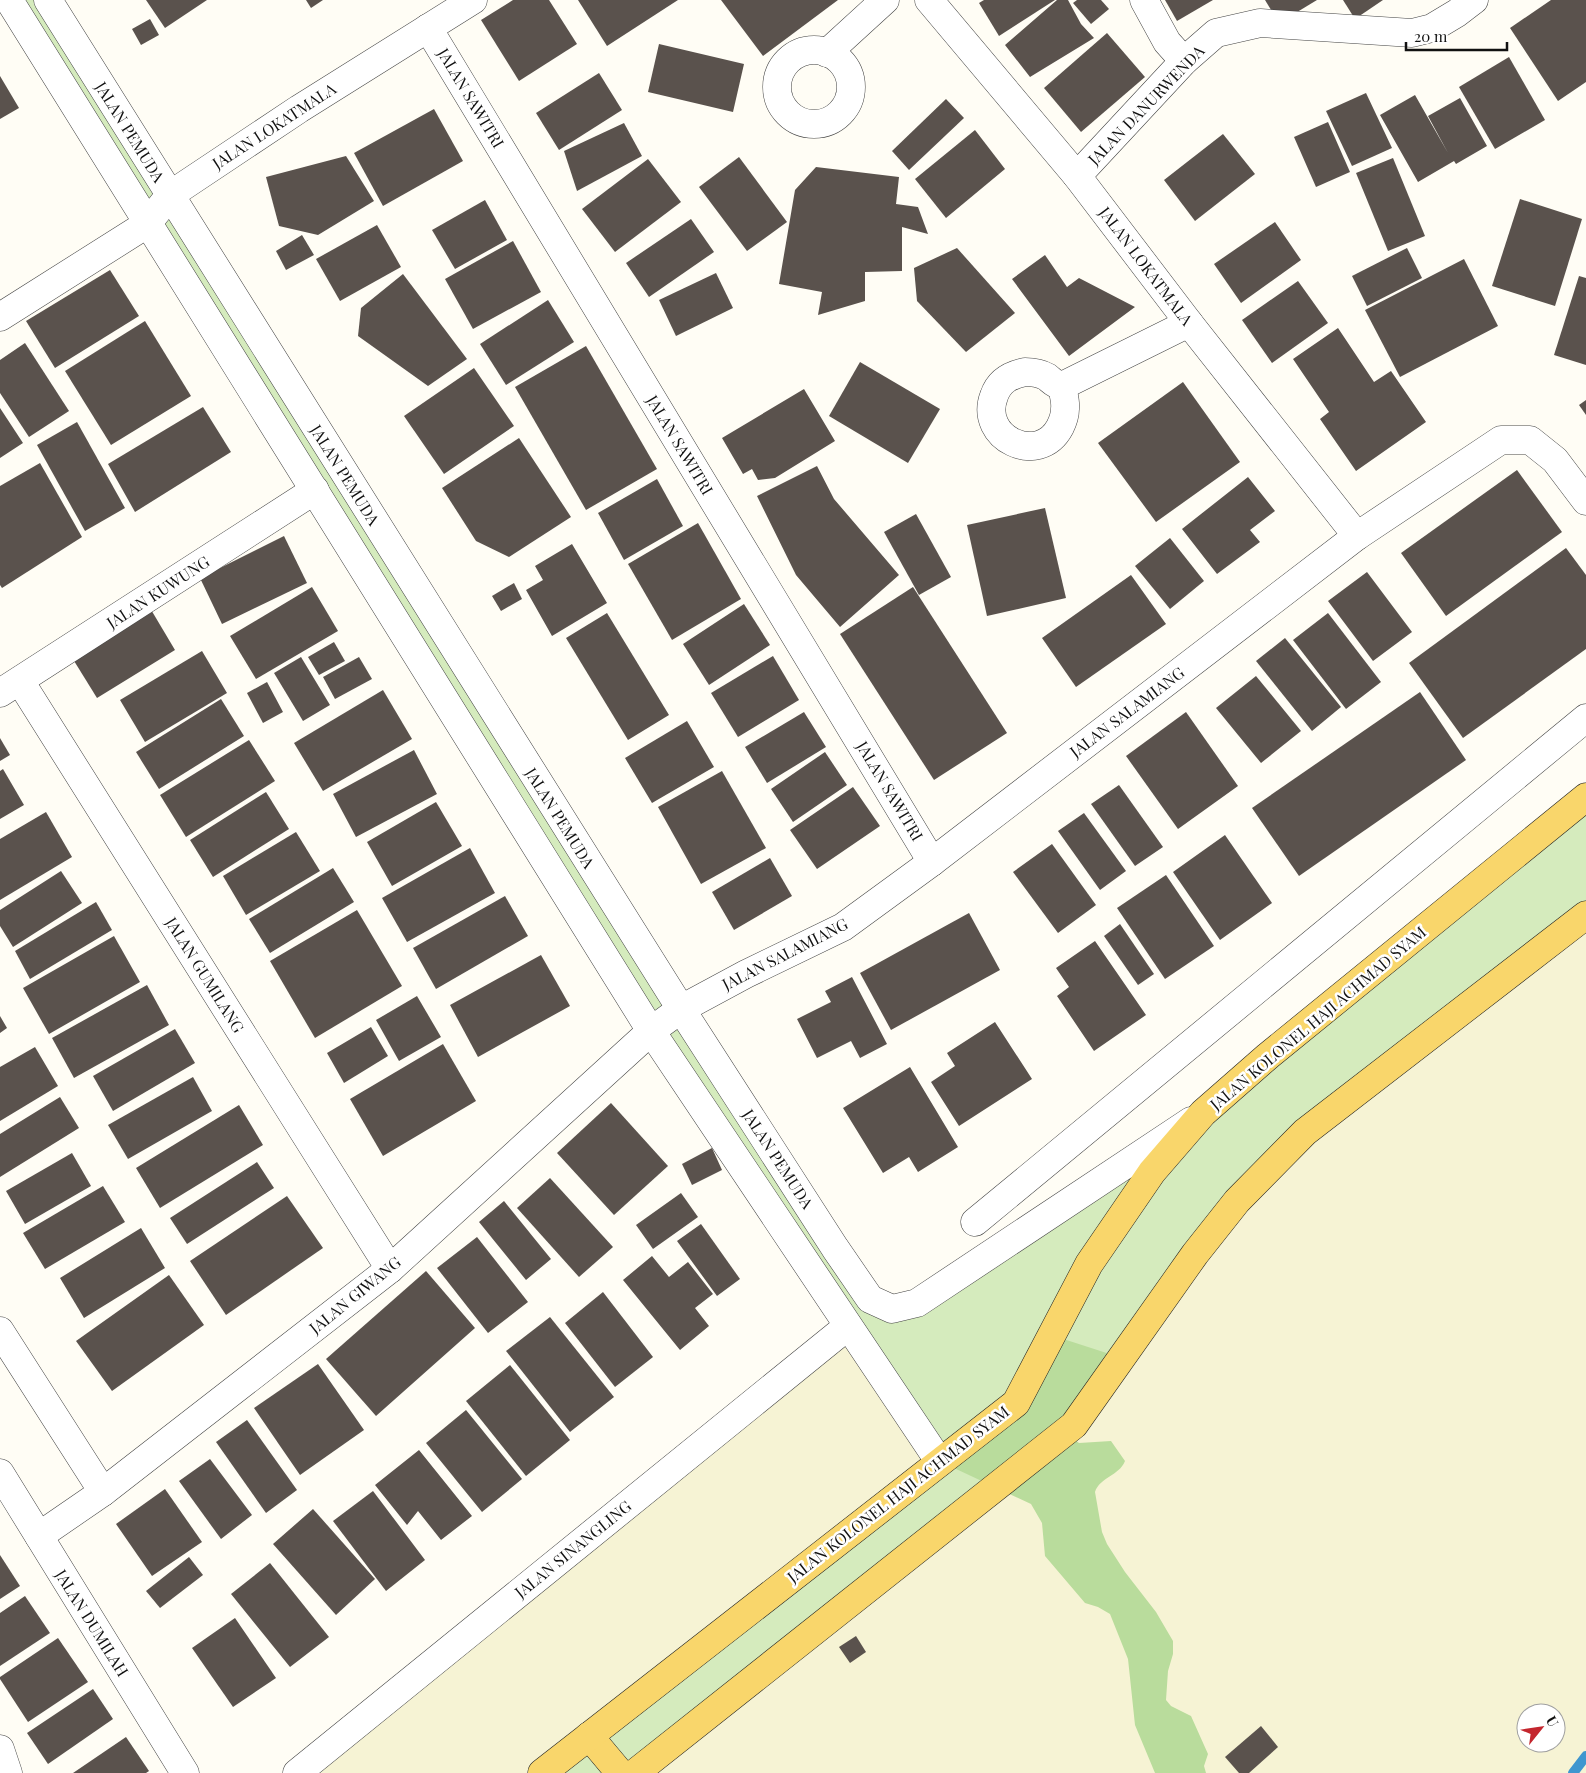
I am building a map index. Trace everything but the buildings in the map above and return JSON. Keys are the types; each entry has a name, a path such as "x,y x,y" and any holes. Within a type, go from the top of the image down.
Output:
{"main road":[{"name":"JALAN KOLONEL HAJI ACHMAD SYAM","path":"542,1773 939,1461 1016,1403 1089,1264 1152,1172 1203,1113 1268,1056 1586,797"},
{"path":"635,1773 1074,1425 1213,1231 1237,1201 1298,1139 1586,915"},
{"path":"589,1736 620,1773"}],"street":[{"name":"JALAN PEMUDA","path":"9,0 651,1031 939,1461"},
{"name":"JALAN PEMUDA","path":"48,0 681,1009 870,1299 892,1309 917,1303 1203,1113"},
{"name":"JALAN LOKATMALA","path":"0,316 147,224 170,195 299,109 473,0"},
{"path":"827,52 886,0"},
{"name":"JALAN LOKATMALA","path":"929,0 1077,176 1189,323 1358,536"},
{"path":"1144,0 1167,42 1184,61"},
{"name":"JALAN DANURWENDA","path":"1077,176 1184,61 1216,34 1260,23 1412,33 1432,28 1474,0"},
{"name":"JALAN SAWITRI","path":"428,28 932,862"},
{"path":"1062,386 1189,323"},
{"name":"JALAN SALAMIANG","path":"651,1031 681,1009 746,974 843,926 932,862 1358,536 1501,440 1530,440 1555,460 1586,501"},
{"name":"JALAN KUWUNG","path":"10,687 315,490"},
{"name":"JALAN GUMILANG","path":"10,687 390,1269"},
{"path":"975,1222 1586,718"},
{"name":"JALAN GIWANG","path":"38,1536 103,1492 390,1269 651,1031"},
{"name":"JALAN SINANGLING","path":"297,1773 848,1326"},
{"path":"0,1331 103,1492"},
{"name":"JALAN DUMILAH","path":"0,1473 185,1773"},
{"path":"0,1749 8,1773"}],"shaded area":[{"path":"1586,914 1586,1773 289,1773 848,1326 1237,1201"}],"green space":[{"path":"9,0 48,0 681,1009 892,1309 1202,1114 1586,796 1586,914 1311,1128 1074,1425 635,1773 542,1773 939,1461"},
{"path":"1051,1335 1122,1358 1071,1437 1079,1443 1111,1441 1125,1461 1118,1470 1097,1487 1095,1492 1102,1532 1107,1544 1125,1572 1156,1612 1173,1641 1173,1654 1168,1671 1166,1700 1171,1706 1191,1716 1208,1754 1204,1766 1206,1773 1155,1773 1135,1725 1128,1659 1110,1614 1098,1607 1085,1603 1045,1556 1042,1523 1031,1504 939,1461 991,1423"}],"waterway":[{"path":"1573,1773 1586,1756"}]}
